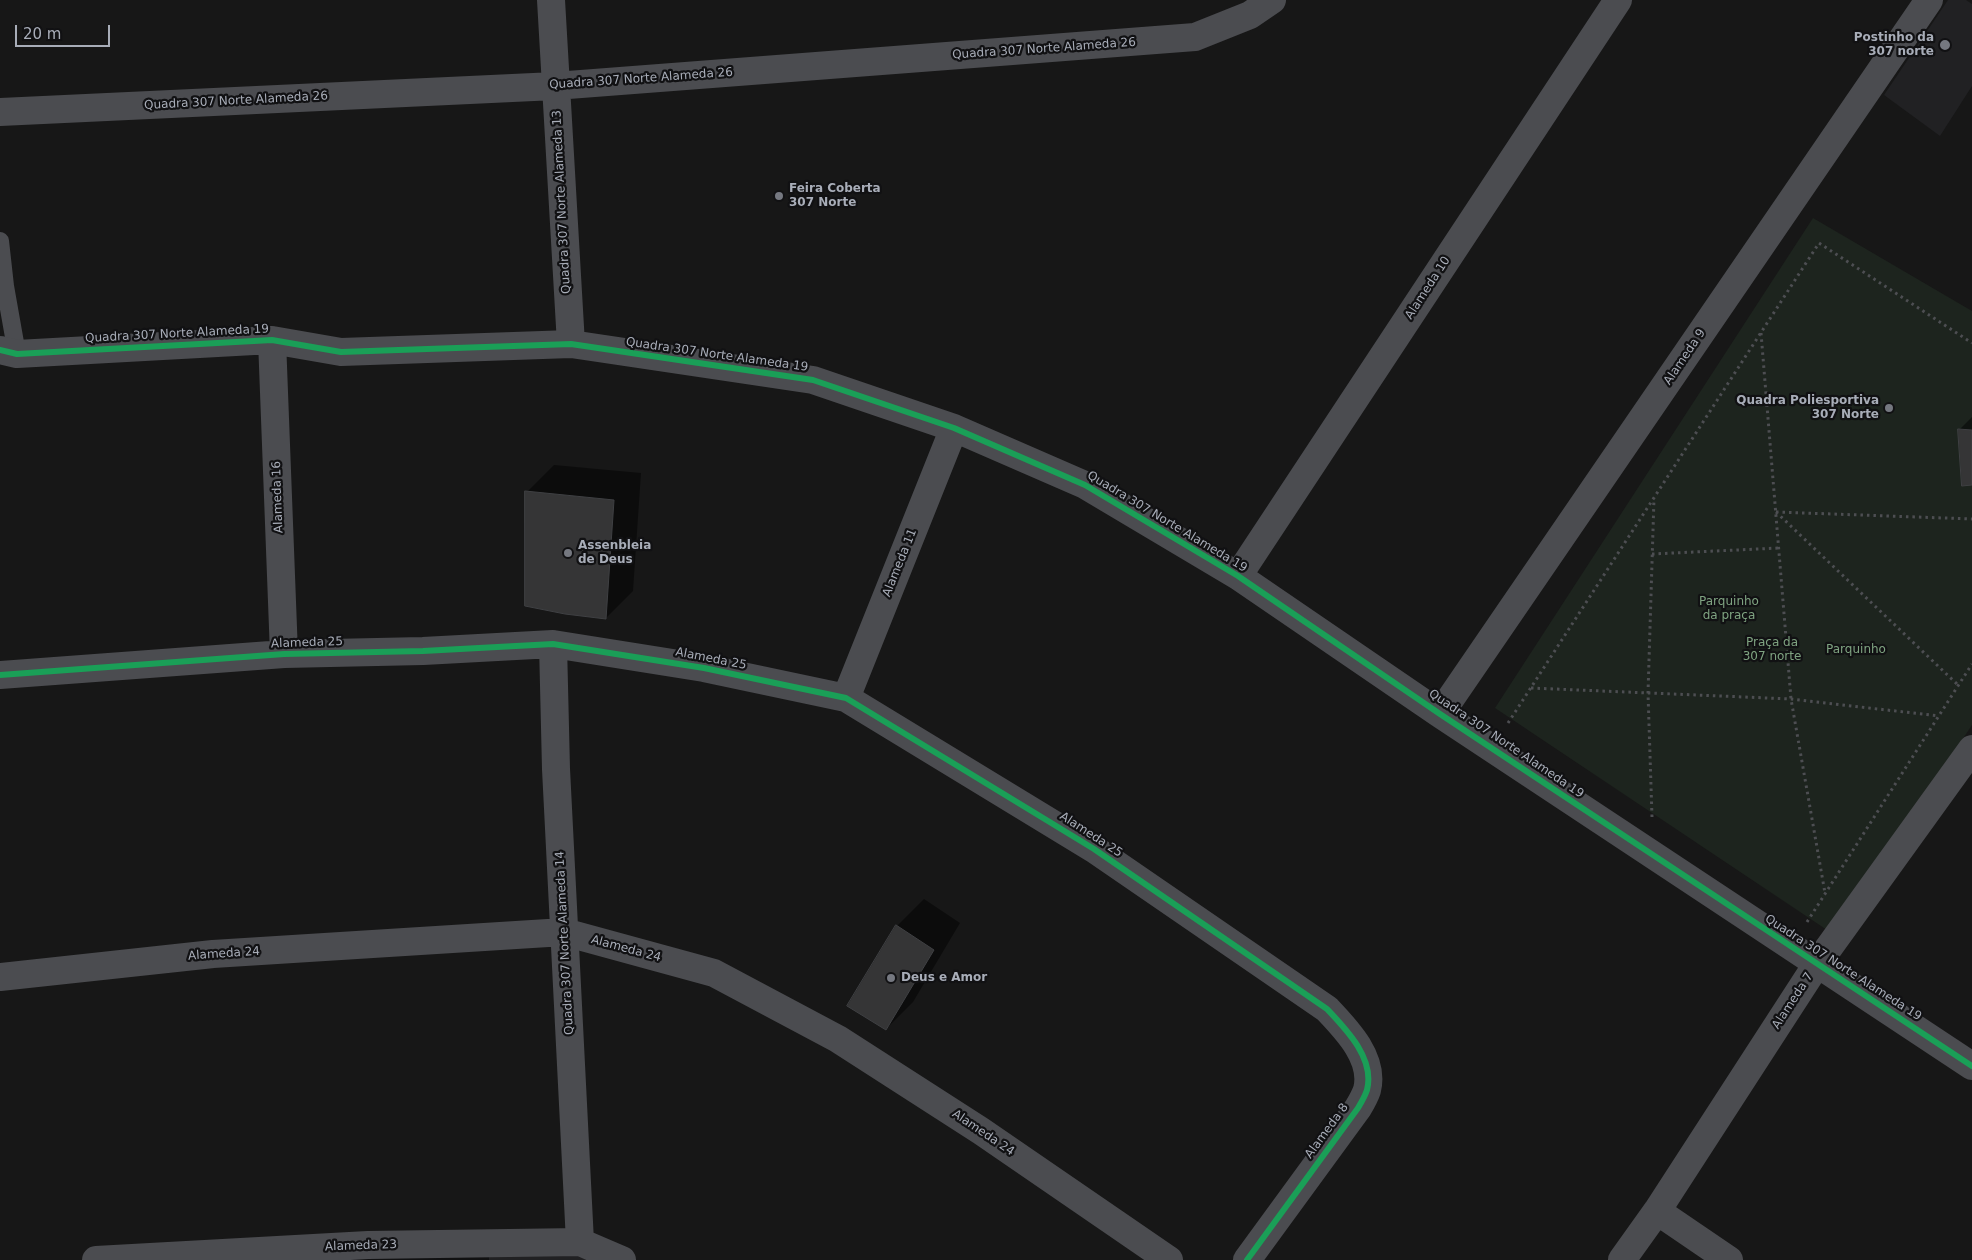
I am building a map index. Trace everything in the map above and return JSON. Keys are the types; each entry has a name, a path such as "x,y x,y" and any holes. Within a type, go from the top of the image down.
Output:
{"street":[{"name":"Quadra 307 Norte Alameda 13","path":"551,0 571,344"},
{"name":"Quadra 307 Norte Alameda 26","path":"0,112 556,86 1196,37 1250,14 1272,0"},
{"name":"Alameda 10","path":"1238,576 1618,0"},
{"name":"Alameda 9","path":"1440,714 1930,0"},
{"name":"Quadra 307 Norte Alameda 19","path":"6,355 272,340 341,352 571,344 812,380 954,428 1085,485 1238,576 1440,714 1972,1066"},
{"name":"Alameda 16","path":"272,340 284,654"},
{"name":"Alameda 11","path":"846,698 954,428"},
{"name":"Alameda 25","path":"0,675 284,654 423,651 553,644 704,668 846,698 1094,849 1327,1009"},
{"name":"Quadra 307 Norte Alameda 14","path":"553,644 556,769 580,1242"},
{"name":"Alameda 7","path":"1622,1260 1657,1211 1817,964 1972,749"},
{"name":"Alameda 24","path":"0,977 213,954 564,932 714,973 838,1039 981,1131 1168,1260"},
{"name":"Alameda 8","path":"1247,1260 1358,1108 1367,1090 1367,1066 1360,1048 1327,1009"},
{"path":"1657,1211 1729,1260"},
{"name":"Alameda 23","path":"96,1260 368,1245 580,1242 622,1260"}],"lane":[{"path":"0,241 6,355"}],"path":[{"path":"1506,727 1819,243 1972,343"},
{"path":"1761,333 1791,699 1825,893"},
{"path":"1652,820 1648,693 1654,498"},
{"path":"1776,512 1972,519"},
{"path":"1776,512 1958,685"},
{"path":"1652,554 1779,548"},
{"path":"1802,929 1972,664"},
{"path":"1530,688 1791,699 1938,716"}],"shaded area":[{"name":"Postinho da 307 norte","path":"1948,0 1966,0 1972,4 1972,86 1940,136 1884,95"},
{"path":"359,1255 580,1256 589,1260 283,1260"}],"green space":[{"name":"Praça da 307 norte","path":"1813,218 1972,311 1972,725 1833,934 1495,708"}],"building":[{"path":"1958,429 1972,430 1972,485 1962,486"},
{"name":"Assenbleia de Deus","path":"525,491 614,500 606,619 565,614 525,606"},
{"name":"Deus e Amor","path":"896,925 934,950 886,1030 847,1006"}],"cycle path":[{"path":"0,350 17,354 272,340 341,352 571,344 813,380 954,428 1085,485 1238,576 1440,714 1972,1066"},
{"path":"0,675 284,654 423,651 553,644 704,668 846,698 1094,849 1327,1009 1351,1036 1358,1046 1367,1067 1368,1078 1365,1095 1358,1108 1247,1260"}],"place":[{"name":"Postinho da 307 norte","path":"1945,45"},
{"name":"Feira Coberta 307 Norte","path":"779,196"},
{"name":"Quadra Poliesportiva 307 Norte","path":"1889,408"},
{"name":"Assenbleia de Deus","path":"568,553"},
{"name":"Deus e Amor","path":"891,978"}],"park label":[{"name":"Parquinho da praça","path":"1729,609"},
{"name":"Parquinho","path":"1856,650"}]}
